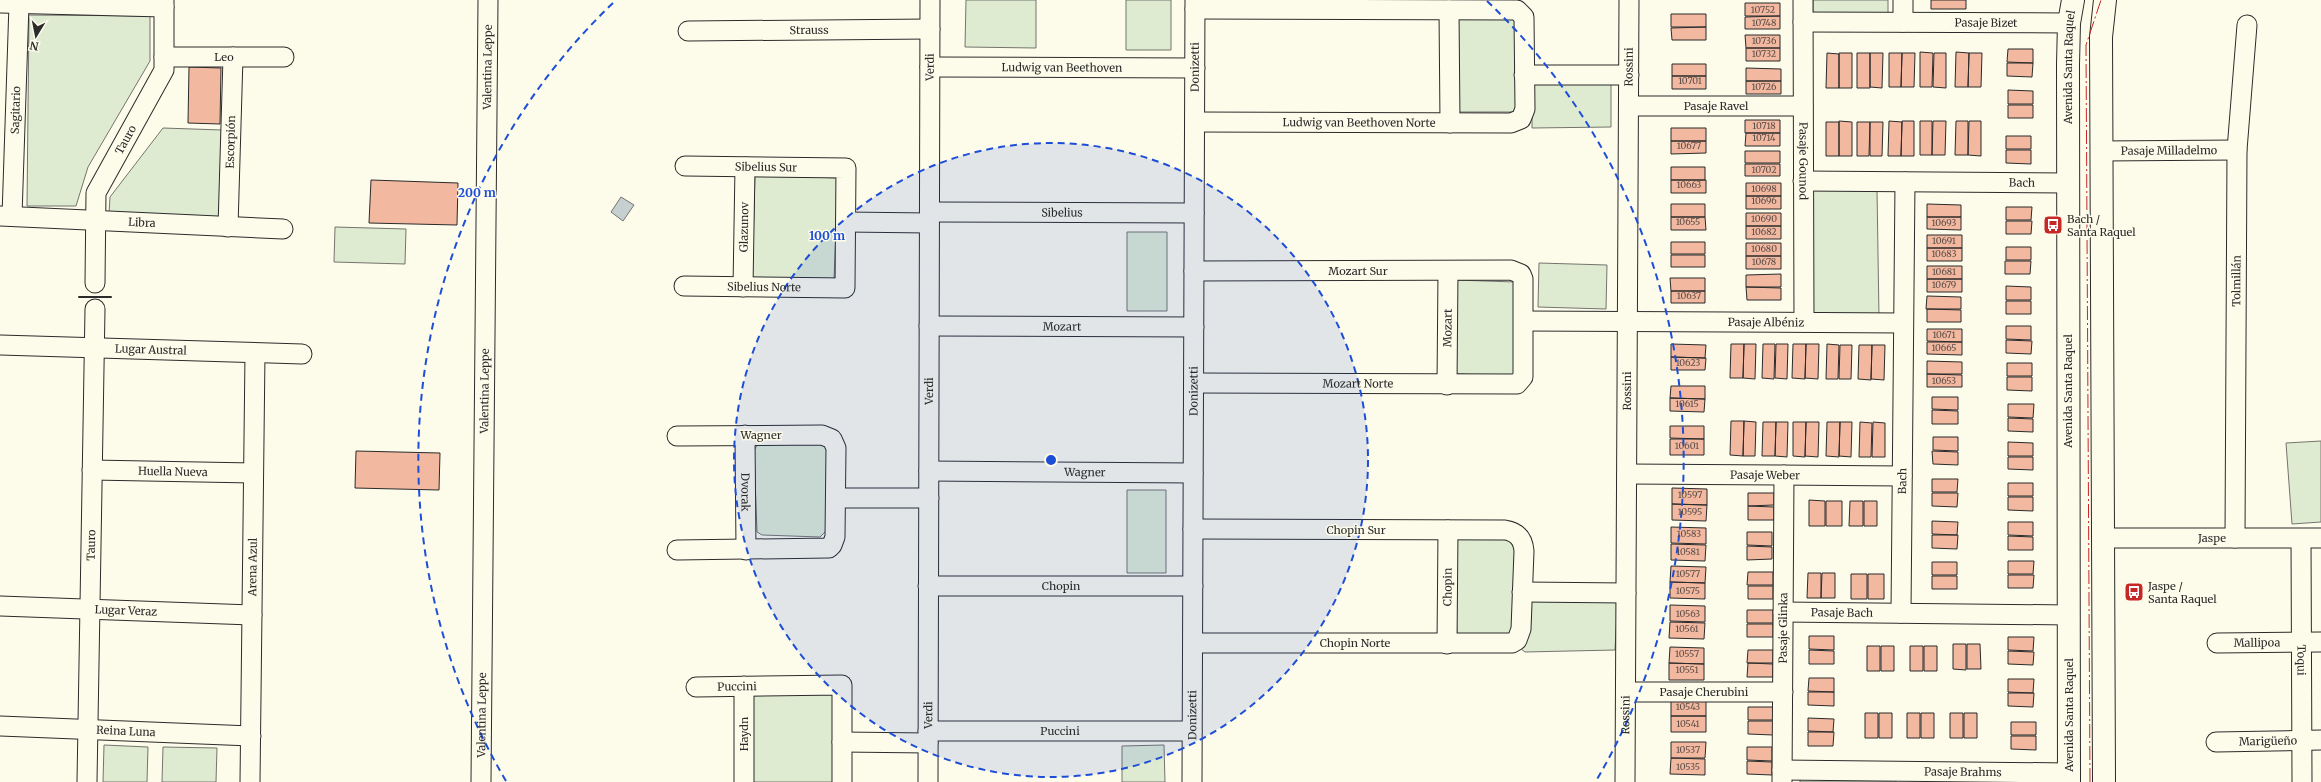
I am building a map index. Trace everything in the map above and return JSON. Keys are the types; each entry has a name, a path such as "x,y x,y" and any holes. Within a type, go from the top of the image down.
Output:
{"main road":[{"name":"Avenida Santa Raquel","path":"2069,777 2068,183 2069,23 2073,0"},
{"path":"2104,782 2101,37 2105,0"}],"street":[{"name":"Valentina Leppe","path":"481,782 488,0"},
{"name":"Verdi","path":"928,782 930,0"},
{"name":"Rossini","path":"1625,782 1629,0"},
{"name":"Pasaje Gounod","path":"1803,0 1804,322"},
{"path":"1903,0 1903,22"},
{"path":"0,3 164,3"},
{"name":"Tauro","path":"95,283 96,193 164,70 164,3"},
{"name":"Sagitario","path":"6,216 19,4"},
{"path":"1195,5 1513,10 1521,12 1524,16 1524,75 1629,75"},
{"name":"Donizetti","path":"1192,782 1195,5"},
{"path":"1449,10 1450,123"},
{"name":"Pasaje Bizet","path":"1803,22 2069,23"},
{"name":"Tolmillán","path":"2235,538 2237,150 2247,25"},
{"name":"Strauss","path":"688,31 930,29"},
{"name":"Leo","path":"164,57 284,57"},
{"name":"Escorpión","path":"228,227 233,57"},
{"name":"Ludwig van Beethoven","path":"930,67 1195,68"},
{"name":"Ludwig van Beethoven Norte","path":"1195,122 1511,123 1521,120 1525,109 1524,75"},
{"name":"Pasaje Ravel","path":"1629,106 1803,106"},
{"name":"Pasaje Milladelmo","path":"2102,151 2237,150"},
{"name":"Sibelius Sur","path":"685,166 846,168 846,222"},
{"name":"Glazunov","path":"744,287 745,167"},
{"name":"Bach","path":"1803,181 2068,183"},
{"name":"Bach","path":"1901,613 1905,182"},
{"name":"Sibelius","path":"846,222 929,217 1194,213"},
{"name":"Libra","path":"6,216 283,230"},
{"name":"Sibelius Norte","path":"684,286 845,288 846,222"},
{"name":"Mozart Sur","path":"1194,271 1512,270 1521,274 1523,279 1524,321"},
{"name":"Mozart","path":"1447,385 1448,271"},
{"name":"Tauro","path":"87,782 95,309"},
{"path":"1524,321 1628,320"},
{"name":"Pasaje Albéniz","path":"1628,320 1904,323"},
{"name":"Mozart Norte","path":"1194,383 1512,385 1521,381 1523,377 1524,321"},
{"name":"Mozart","path":"929,326 1194,327"},
{"name":"Lugar Austral","path":"0,345 302,354"},
{"name":"Arena Azul","path":"250,782 254,353"},
{"name":"Dvorak","path":"745,435 746,550"},
{"name":"Wagner","path":"677,550 828,548 832,545 835,537 836,498 836,448 832,439 822,435 678,436"},
{"name":"Huella Nueva","path":"92,470 253,473"},
{"name":"Wagner","path":"929,471 1193,473"},
{"name":"Pasaje Weber","path":"1627,474 1902,476"},
{"name":"Pasaje Glinka","path":"1782,776 1784,475"},
{"path":"836,498 929,498"},
{"name":"Chopin Sur","path":"1193,529 1505,530 1518,536 1523,545 1522,592"},
{"name":"Chopin","path":"1447,644 1448,530"},
{"name":"Jaspe","path":"2103,538 2321,538"},
{"name":"Toqui","path":"2301,538 2302,782"},
{"name":"Chopin","path":"928,586 1193,586"},
{"path":"1522,592 1626,593"},
{"name":"Chopin Norte","path":"1193,643 1506,644 1517,640 1521,629 1522,592"},
{"name":"Lugar Veraz","path":"0,606 252,615"},
{"name":"Pasaje Bach","path":"1783,612 1901,613"},
{"path":"1901,613 2069,615"},
{"name":"Mallipoa","path":"2217,643 2321,642"},
{"name":"Puccini","path":"696,687 842,685 842,782"},
{"name":"Haydn","path":"744,686 744,782"},
{"name":"Pasaje Cherubini","path":"1626,692 1783,692"},
{"name":"Reina Luna","path":"0,726 251,736"},
{"name":"Puccini","path":"842,742 928,737 1192,731"},
{"name":"Marigüeño","path":"2216,742 2321,740"},
{"name":"Pasaje Brahms","path":"1782,776 2069,777"}],"green space":[{"path":"966,0 1036,0 1036,48 965,47"},
{"path":"1126,0 1171,0 1171,50 1126,50"},
{"path":"1813,0 1888,0 1888,13 1813,14"},
{"path":"29,15 150,16 150,61 88,167 76,206 27,206"},
{"path":"1455,17 1518,18 1519,112 1454,112"},
{"path":"1611,81 1611,127 1532,128 1532,82"},
{"path":"163,128 222,130 220,217 109,214 110,197"},
{"path":"755,175 838,178 834,280 752,278"},
{"path":"1812,190 1877,190 1879,317 1813,317"},
{"path":"335,227 406,229 405,264 334,262"},
{"path":"1127,232 1167,232 1167,311 1127,311"},
{"path":"1539,263 1607,265 1606,309 1538,307"},
{"path":"1455,280 1515,282 1516,376 1455,374"},
{"path":"2321,441 2321,522 2292,524 2286,443"},
{"path":"822,442 829,449 828,529 820,537 762,535 757,532 754,451 757,445"},
{"path":"1127,490 1166,490 1166,573 1127,573"},
{"path":"1454,536 1508,536 1517,546 1517,599 1618,598 1615,650 1525,652 1507,638 1457,637"},
{"path":"751,693 833,693 833,782 751,782"},
{"path":"104,745 148,747 147,782 103,782"},
{"path":"1164,745 1165,782 1122,782 1122,746"},
{"path":"163,747 217,748 216,782 162,782"},
{"path":"1800,776 1896,777 1896,782 1800,782"}],"shaded area":[{"path":"621,197 634,205 623,221 611,212"}],"building":[{"path":"1931,0 1966,0 1966,9 1931,9"},
{"path":"1745,3 1780,3 1780,16 1745,16"},
{"path":"1671,14 1706,14 1706,27 1671,27"},
{"path":"1780,16 1780,29 1745,29 1745,17"},
{"path":"1706,27 1706,40 1672,40 1671,28"},
{"path":"1745,35 1780,35 1780,48 1746,48"},
{"path":"1746,48 1780,48 1780,61 1746,61"},
{"path":"2008,49 2033,49 2033,63 2007,62"},
{"path":"1920,52 1933,53 1932,87 1920,87"},
{"path":"1956,52 1969,53 1968,87 1955,87"},
{"path":"1827,53 1839,54 1839,88 1826,88"},
{"path":"1839,53 1852,53 1852,88 1839,88"},
{"path":"1857,53 1870,53 1870,88 1857,88"},
{"path":"1870,53 1883,53 1882,88 1870,87"},
{"path":"1889,53 1902,53 1901,87 1889,87"},
{"path":"1902,53 1915,53 1914,87 1901,87"},
{"path":"1934,53 1946,53 1946,88 1933,87"},
{"path":"1969,53 1982,53 1981,87 1968,87"},
{"path":"2007,63 2033,63 2032,77 2007,76"},
{"path":"1672,64 1706,64 1706,76 1672,76"},
{"path":"189,67 221,68 220,124 188,123"},
{"path":"1746,68 1781,69 1781,81 1746,81"},
{"path":"1672,76 1706,76 1706,89 1672,89"},
{"path":"1746,81 1781,81 1781,94 1746,94"},
{"path":"2008,90 2033,91 2033,104 2008,104"},
{"path":"2008,105 2033,105 2033,118 2008,118"},
{"path":"1745,120 1780,120 1780,133 1745,133"},
{"path":"1839,121 1852,122 1852,156 1839,156"},
{"path":"1889,121 1902,122 1901,156 1888,156"},
{"path":"1902,121 1914,121 1914,156 1901,156"},
{"path":"1920,121 1932,121 1932,155 1920,155"},
{"path":"1933,121 1946,121 1945,155 1932,155"},
{"path":"1956,121 1968,121 1968,155 1955,155"},
{"path":"1969,121 1981,121 1981,156 1968,155"},
{"path":"1826,122 1839,122 1839,156 1826,156"},
{"path":"1857,122 1870,122 1869,156 1857,156"},
{"path":"1870,122 1883,122 1882,156 1870,156"},
{"path":"1671,128 1706,128 1706,141 1671,141"},
{"path":"1746,133 1780,133 1780,146 1745,146"},
{"path":"2006,136 2031,136 2031,149 2006,149"},
{"path":"1671,141 1706,141 1706,153 1671,154"},
{"path":"2006,150 2031,150 2031,164 2006,163"},
{"path":"1745,151 1780,151 1780,163 1745,163"},
{"path":"1745,164 1780,164 1780,176 1745,176"},
{"path":"1671,167 1705,167 1705,180 1671,180"},
{"path":"371,180 458,183 457,225 369,223"},
{"path":"1671,180 1706,180 1706,193 1671,193"},
{"path":"1746,183 1781,183 1781,196 1746,196"},
{"path":"1746,196 1781,196 1781,209 1746,209"},
{"path":"1671,204 1705,204 1705,217 1671,217"},
{"path":"1927,204 1961,205 1961,217 1927,217"},
{"path":"2006,207 2032,207 2031,220 2006,220"},
{"path":"1746,213 1781,213 1781,226 1746,226"},
{"path":"1671,217 1705,217 1706,230 1671,230"},
{"path":"1927,217 1961,217 1961,230 1927,229"},
{"path":"2006,221 2032,221 2031,234 2006,234"},
{"path":"1746,226 1781,226 1781,239 1746,239"},
{"path":"1927,235 1962,235 1962,248 1927,248"},
{"path":"1671,242 1705,242 1705,254 1671,254"},
{"path":"1746,243 1781,243 1781,256 1746,256"},
{"path":"2006,247 2031,247 2031,260 2006,260"},
{"path":"1927,248 1962,248 1962,261 1927,261"},
{"path":"1671,255 1705,255 1705,267 1671,267"},
{"path":"1746,256 1781,256 1781,269 1746,269"},
{"path":"2005,261 2031,261 2030,274 2005,274"},
{"path":"1927,266 1962,266 1962,279 1927,279"},
{"path":"1781,274 1781,287 1746,287 1746,275"},
{"path":"1670,278 1705,278 1705,291 1671,291"},
{"path":"1927,279 1962,279 1962,292 1927,292"},
{"path":"2006,286 2031,287 2031,300 2006,300"},
{"path":"1746,287 1781,288 1781,300 1747,300"},
{"path":"1671,291 1705,291 1705,303 1671,303"},
{"path":"1927,296 1961,297 1961,309 1926,309"},
{"path":"2006,301 2031,301 2031,314 2006,314"},
{"path":"1927,309 1961,310 1961,322 1927,322"},
{"path":"2006,326 2031,326 2031,340 2006,339"},
{"path":"1927,329 1962,329 1962,342 1927,341"},
{"path":"2006,340 2032,341 2031,354 2006,353"},
{"path":"1927,342 1962,342 1962,355 1927,354"},
{"path":"1671,344 1706,345 1705,358 1671,357"},
{"path":"1731,344 1744,344 1743,378 1730,378"},
{"path":"1744,344 1756,344 1755,379 1743,378"},
{"path":"1763,344 1775,344 1774,379 1762,378"},
{"path":"1776,344 1788,344 1787,379 1775,378"},
{"path":"1793,344 1806,344 1805,379 1792,378"},
{"path":"1806,344 1819,344 1818,379 1805,378"},
{"path":"1827,344 1839,345 1838,379 1826,379"},
{"path":"1840,345 1852,345 1851,379 1839,379"},
{"path":"1859,345 1872,345 1871,380 1858,379"},
{"path":"1872,345 1885,345 1884,380 1871,379"},
{"path":"1671,357 1706,358 1705,370 1671,370"},
{"path":"1927,361 1962,362 1962,374 1927,374"},
{"path":"2007,363 2032,363 2032,376 2007,376"},
{"path":"1927,374 1962,375 1962,387 1927,387"},
{"path":"2007,377 2032,377 2032,391 2007,390"},
{"path":"1671,386 1705,386 1705,399 1670,398"},
{"path":"1932,397 1958,397 1958,410 1932,409"},
{"path":"1670,398 1705,399 1704,412 1670,411"},
{"path":"2008,404 2034,404 2033,418 2008,417"},
{"path":"1932,410 1958,411 1958,424 1932,424"},
{"path":"2008,418 2033,419 2033,432 2008,431"},
{"path":"1731,421 1744,421 1743,456 1730,455"},
{"path":"1744,421 1756,422 1755,456 1743,456"},
{"path":"1763,422 1776,422 1775,456 1762,456"},
{"path":"1776,422 1788,422 1787,457 1775,456"},
{"path":"1793,422 1806,422 1805,457 1793,456"},
{"path":"1806,422 1819,422 1818,457 1805,456"},
{"path":"1827,422 1840,422 1839,457 1826,456"},
{"path":"1840,422 1852,422 1851,457 1839,456"},
{"path":"1860,422 1872,423 1871,457 1859,457"},
{"path":"1873,422 1885,423 1885,457 1872,457"},
{"path":"1670,426 1704,426 1704,439 1670,438"},
{"path":"1933,437 1958,437 1958,451 1933,450"},
{"path":"1670,439 1704,439 1704,455 1670,455"},
{"path":"2008,442 2033,443 2033,456 2008,456"},
{"path":"356,451 440,453 439,490 355,488"},
{"path":"1932,451 1958,452 1958,465 1933,464"},
{"path":"2008,457 2033,457 2033,470 2008,469"},
{"path":"1932,479 1958,479 1957,492 1932,492"},
{"path":"2008,483 2033,483 2033,496 2008,496"},
{"path":"1672,488 1707,489 1707,505 1672,504"},
{"path":"1748,493 1774,493 1774,505 1748,506"},
{"path":"1932,493 1958,493 1957,507 1932,506"},
{"path":"2008,497 2033,497 2033,511 2008,510"},
{"path":"1809,500 1825,501 1825,526 1809,526"},
{"path":"1826,501 1842,501 1842,526 1826,526"},
{"path":"1850,501 1863,501 1863,526 1849,526"},
{"path":"1864,501 1877,501 1877,526 1864,526"},
{"path":"1672,504 1707,505 1706,521 1672,520"},
{"path":"1748,506 1774,507 1774,520 1748,520"},
{"path":"1932,521 1958,522 1957,535 1932,534"},
{"path":"2008,522 2033,522 2033,536 2008,535"},
{"path":"1671,527 1706,528 1706,544 1671,543"},
{"path":"1747,532 1772,532 1772,546 1747,545"},
{"path":"1932,535 1958,535 1957,549 1932,548"},
{"path":"2008,536 2033,537 2033,550 2008,550"},
{"path":"1671,544 1706,545 1705,561 1671,560"},
{"path":"1747,546 1772,547 1772,559 1747,560"},
{"path":"2008,561 2034,561 2033,574 2008,574"},
{"path":"1932,562 1957,562 1957,575 1932,575"},
{"path":"1671,566 1706,567 1705,583 1670,582"},
{"path":"1748,572 1773,572 1773,585 1747,585"},
{"path":"1808,573 1821,573 1821,598 1807,598"},
{"path":"1822,573 1835,573 1835,598 1821,598"},
{"path":"1851,574 1867,574 1867,599 1851,599"},
{"path":"1868,574 1884,574 1884,599 1868,599"},
{"path":"2008,575 2034,575 2033,588 2008,588"},
{"path":"1932,576 1957,576 1957,589 1932,589"},
{"path":"1670,582 1705,583 1705,599 1670,598"},
{"path":"1748,586 1773,586 1773,599 1748,599"},
{"path":"1670,605 1705,606 1705,622 1670,621"},
{"path":"1747,610 1773,610 1773,623 1747,623"},
{"path":"1670,622 1705,623 1704,639 1669,638"},
{"path":"1747,624 1773,624 1773,637 1747,637"},
{"path":"1809,636 1834,636 1834,650 1809,649"},
{"path":"2008,637 2034,637 2033,651 2008,650"},
{"path":"1953,644 1966,644 1966,670 1953,669"},
{"path":"1967,644 1980,644 1981,669 1967,669"},
{"path":"1867,646 1880,646 1880,671 1867,671"},
{"path":"1881,646 1894,646 1894,671 1881,671"},
{"path":"1910,646 1923,646 1923,671 1910,671"},
{"path":"1924,646 1937,646 1937,671 1924,671"},
{"path":"1670,647 1704,648 1704,664 1669,663"},
{"path":"1748,650 1773,650 1773,663 1747,663"},
{"path":"1809,650 1834,651 1834,664 1809,664"},
{"path":"2008,651 2034,652 2033,665 2008,664"},
{"path":"1669,663 1704,664 1704,680 1669,680"},
{"path":"1748,663 1773,664 1773,677 1747,677"},
{"path":"1809,678 1834,678 1834,692 1808,691"},
{"path":"2008,679 2034,679 2033,693 2008,692"},
{"path":"1808,692 1834,692 1834,706 1808,705"},
{"path":"2008,693 2034,693 2033,707 2008,706"},
{"path":"1671,699 1706,700 1706,716 1671,716"},
{"path":"1748,707 1774,707 1773,720 1748,720"},
{"path":"1865,713 1878,713 1878,738 1865,738"},
{"path":"1879,713 1892,713 1892,738 1879,738"},
{"path":"1907,713 1920,713 1920,738 1907,738"},
{"path":"1921,713 1934,713 1934,738 1921,738"},
{"path":"1950,713 1963,713 1963,738 1950,738"},
{"path":"1964,713 1977,713 1977,738 1964,738"},
{"path":"1671,716 1706,716 1706,732 1671,732"},
{"path":"1808,718 1834,719 1833,732 1808,731"},
{"path":"1748,721 1773,721 1773,735 1748,734"},
{"path":"2011,722 2036,722 2036,735 2011,735"},
{"path":"1808,732 1834,732 1833,746 1808,746"},
{"path":"2011,736 2036,736 2036,750 2011,749"},
{"path":"1671,742 1706,742 1705,758 1671,758"},
{"path":"1747,747 1772,747 1772,761 1747,760"},
{"path":"1671,758 1705,759 1705,775 1670,774"},
{"path":"1747,761 1772,762 1772,775 1747,774"}],"wall":[{"path":"79,297 111,297"}],"power":[{"path":"2090,782 2086,45 2101,0"}],"place":[{"name":"Bach / Santa Raquel","path":"2053,225"},
{"name":"Jaspe / Santa Raquel","path":"2134,592"}]}
